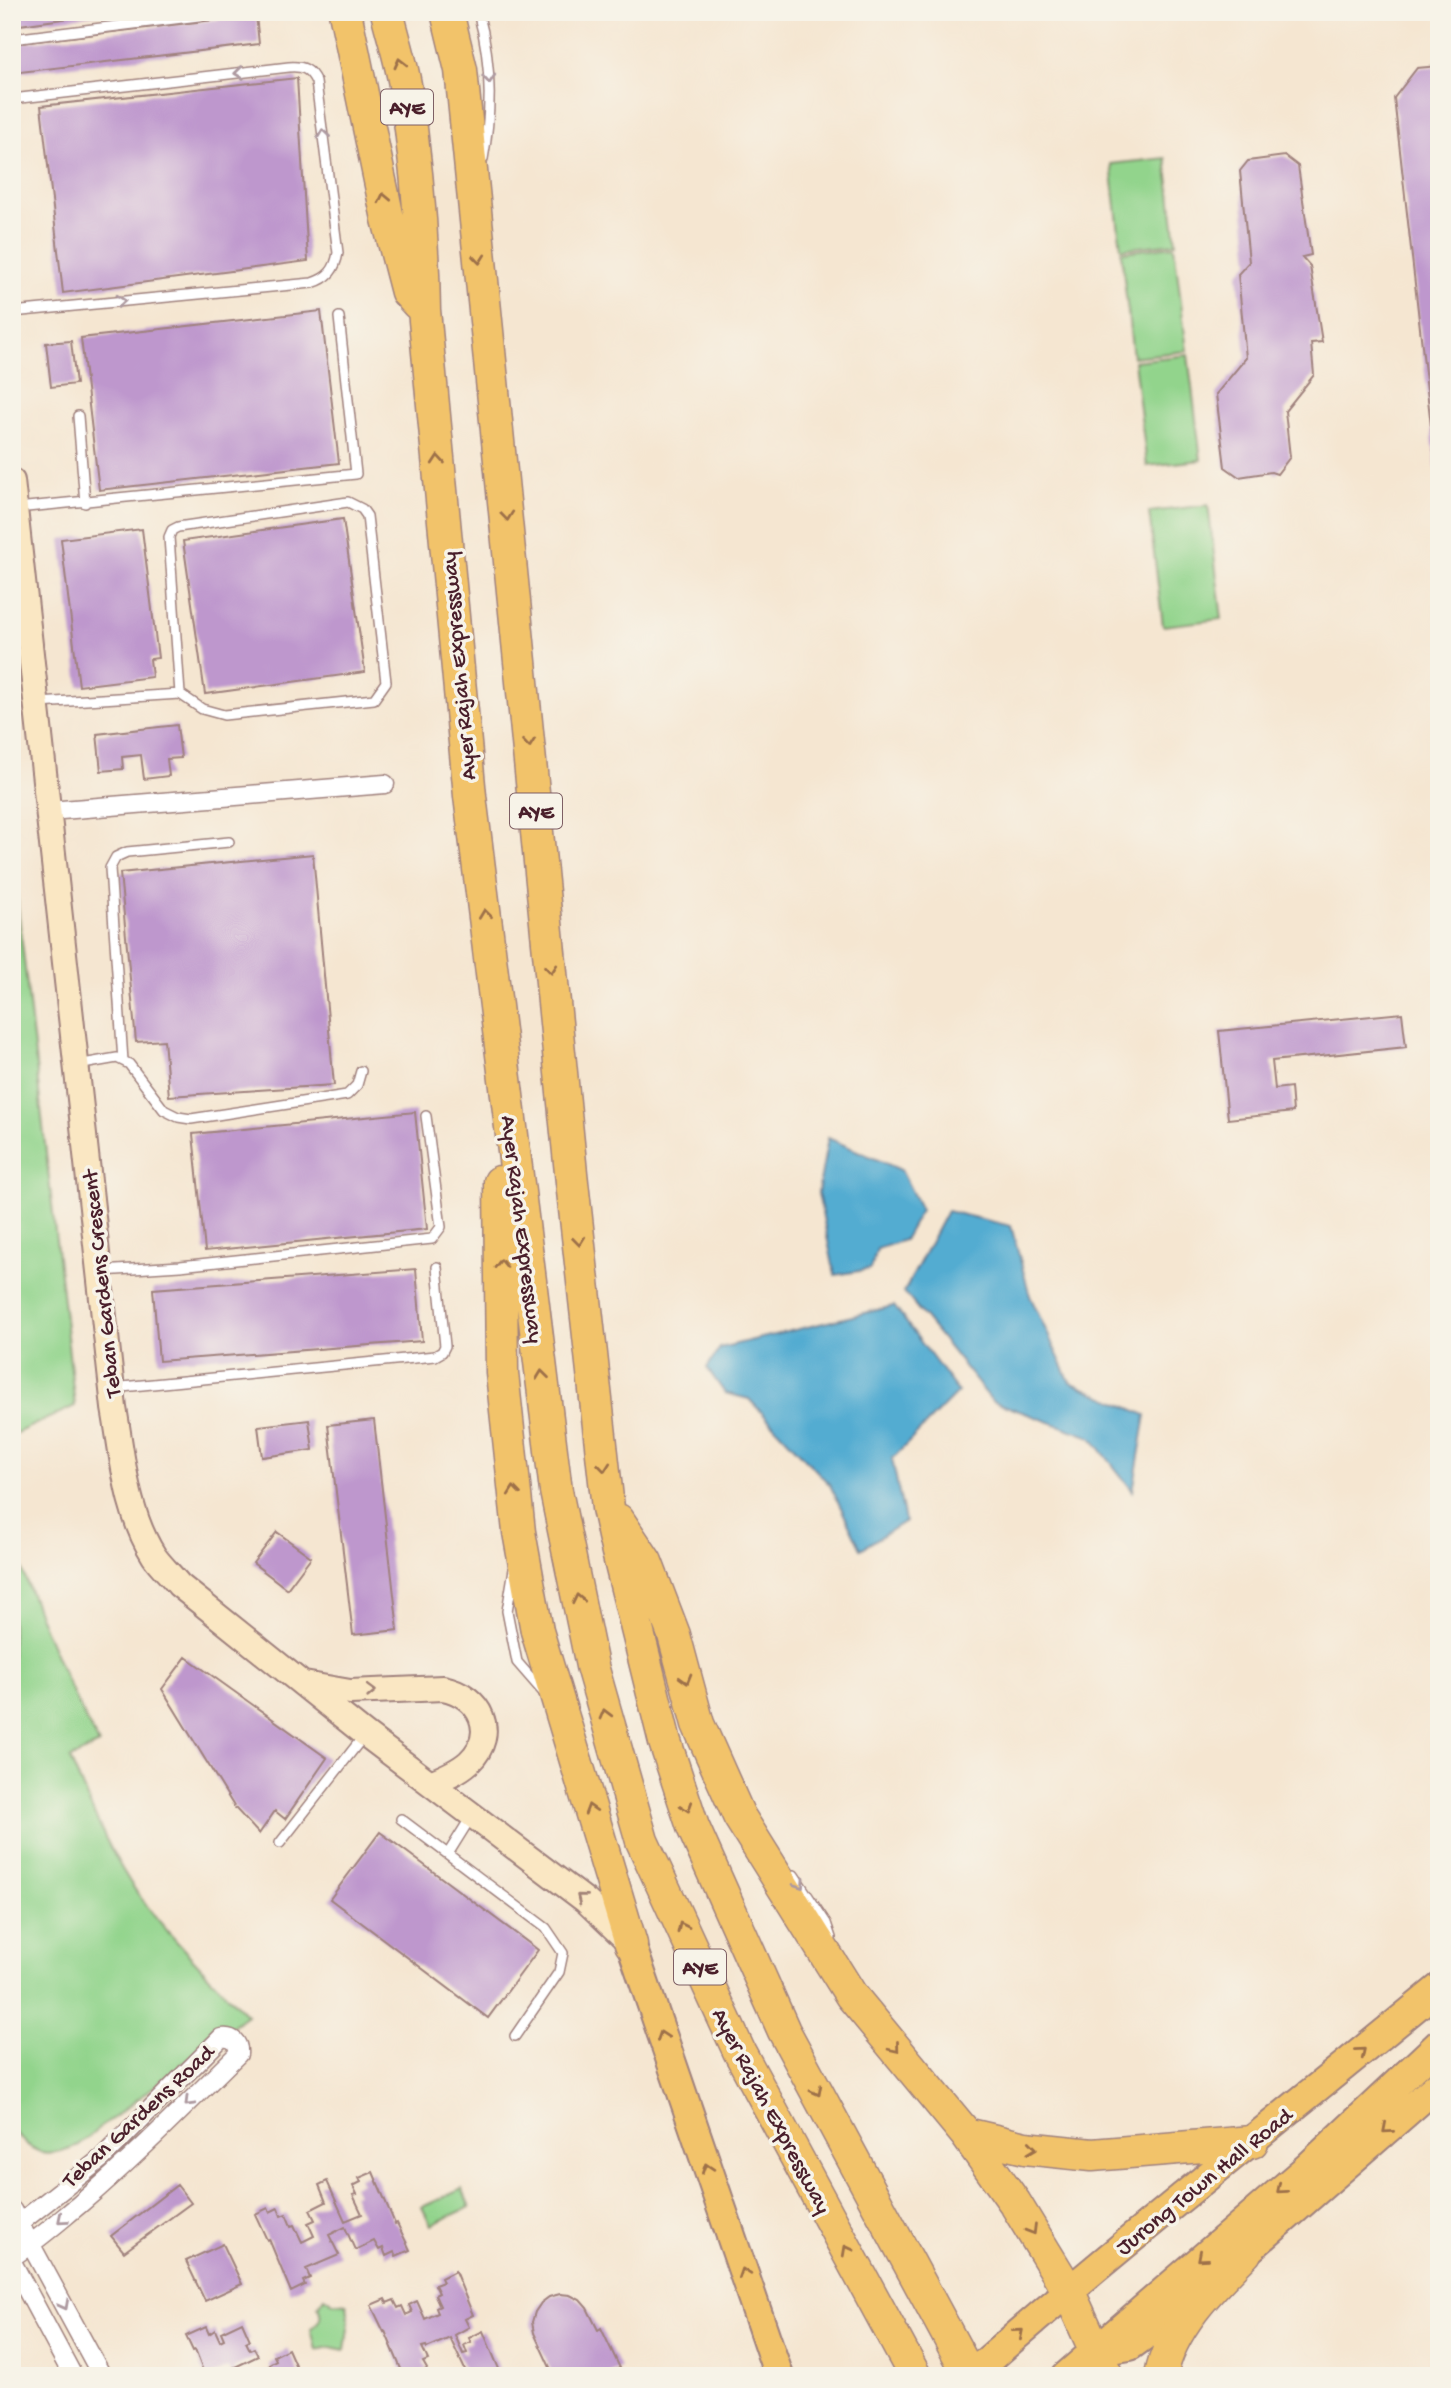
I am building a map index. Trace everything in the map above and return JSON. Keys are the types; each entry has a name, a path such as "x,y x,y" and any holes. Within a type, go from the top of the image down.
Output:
{"highway":[{"path":"345,12 388,219 407,292 424,310"},
{"name":"Ayer Rajah Expressway","path":"387,12 404,83 422,254 424,310 470,796 556,1492 592,1666 642,1840 739,2051 915,2376"},
{"name":"Ayer Rajah Expressway","path":"447,12 461,70 571,1173 608,1508 665,1742 693,1827 784,2031 970,2376"},
{"path":"499,1030 502,1373 519,1532 537,1631 631,1944"},
{"path":"608,1508 646,1562 674,1635 698,1724 748,1822 851,1995 965,2134 1015,2203 1068,2290 1101,2364"},
{"path":"965,2134 1025,2148 1092,2155 1252,2143"},
{"path":"1161,2376 1179,2331 1201,2299 1245,2253"}],"main road":[{"path":"631,1944 779,2376"},
{"name":"Jurong Town Hall Road","path":"970,2376 1068,2290 1252,2143 1439,1988"},
{"path":"1101,2364 1439,2044"},
{"path":"1066,2376 1101,2364 1129,2346 1245,2253 1439,2084"}],"street":[{"name":"Teban Gardens Crescent","path":"12,481 112,1388 128,1493 137,1522 155,1557 179,1585 365,1734 430,1783 453,1774 470,1761 484,1732 477,1707 456,1690 443,1688 350,1692 303,1684"},
{"path":"49,811 384,784"},
{"path":"430,1783 586,1900 631,1944"},
{"name":"Teban Gardens Road","path":"73,2376 12,2260 32,2245 129,2160 237,2054 239,2048 235,2041 228,2037 221,2038 102,2158 15,2221 32,2245 102,2376"}],"lane":[{"path":"12,39 232,12"},
{"path":"474,215 491,96 486,40 478,12"},
{"path":"12,99 298,66 307,69 316,82 338,253 337,264 331,273 312,283 12,312"},
{"path":"15,508 356,474 339,317"},
{"path":"78,416 85,503"},
{"path":"37,703 180,694 202,709 224,715 374,699 386,682 367,516 362,509 348,502 172,530 169,537 180,694"},
{"path":"123,1061 110,868 116,857 127,852 229,842"},
{"path":"76,1065 117,1059 123,1061 136,1072 164,1110 178,1117 191,1119 347,1095 357,1084 361,1071"},
{"path":"99,1272 432,1240 441,1227 426,1116"},
{"path":"112,1388 435,1356 442,1352 445,1346 437,1267"},
{"path":"280,1843 365,1734"},
{"path":"448,1854 472,1815"},
{"path":"401,1819 546,1928 563,1953 559,1972 515,2036"},
{"path":"788,1866 826,1923 851,1995"}],"green space":[{"path":"1166,158 1176,243 1121,249 1111,164"},
{"path":"1174,246 1187,351 1133,357 1121,252"},
{"path":"1188,355 1201,460 1147,466 1134,361"},
{"path":"1208,505 1222,619 1163,626 1149,512"},
{"path":"12,855 75,1406 12,1435"},
{"path":"22,1569 57,1658 99,1744 70,1759 109,1845 150,1910 247,2015 78,2145 49,2153 27,2145 12,2129 12,1573"},
{"path":"462,2189 470,2207 431,2225 422,2207"},
{"path":"324,2297 333,2303 347,2304 349,2321 345,2350 330,2347 316,2350 311,2329 320,2319 318,2306"}],"water":[{"path":"828,1138 901,1170 921,1210 904,1240 877,1249 870,1269 835,1275 818,1193"},
{"path":"947,1211 1011,1226 1030,1296 1070,1382 1146,1415 1133,1491 1091,1437 992,1401 904,1292"},
{"path":"894,1306 958,1392 892,1459 905,1521 861,1549 830,1485 749,1399 725,1393 707,1368 720,1348"}],"building":[{"path":"12,12 100,12 100,14 12,26"},
{"path":"256,15 259,44 12,73 12,44"},
{"path":"1439,66 1439,472 1436,470 1394,98 1417,68"},
{"path":"297,78 308,261 63,293 41,106"},
{"path":"1285,156 1298,166 1311,255 1302,257 1310,266 1322,342 1311,343 1314,375 1285,411 1290,457 1277,474 1271,472 1239,477 1225,467 1216,394 1246,358 1238,274 1249,262 1240,171 1248,161"},
{"path":"321,311 339,463 99,490 81,338"},
{"path":"71,341 76,384 51,387 46,343"},
{"path":"343,519 365,672 205,694 183,541"},
{"path":"142,529 158,658 150,659 152,677 79,686 61,539"},
{"path":"177,725 181,758 167,759 169,776 144,779 141,755 122,757 123,769 101,771 97,734"},
{"path":"313,854 334,1085 169,1096 164,1040 136,1042 120,873"},
{"path":"1402,1013 1406,1047 1272,1061 1275,1089 1291,1087 1293,1112 1228,1119 1219,1031"},
{"path":"415,1112 427,1229 205,1251 193,1134"},
{"path":"416,1269 422,1341 159,1361 153,1289"},
{"path":"309,1420 313,1450 262,1457 258,1426"},
{"path":"374,1420 398,1630 353,1635 328,1425"},
{"path":"277,1532 311,1557 287,1589 253,1563"},
{"path":"186,1657 327,1758 285,1819 275,1811 259,1834 235,1808 162,1689"},
{"path":"380,1832 538,1950 488,2018 330,1899"},
{"path":"373,2172 395,2224 397,2223 410,2250 396,2256 394,2252 386,2256 383,2248 379,2250 374,2241 355,2250 345,2227 329,2235 339,2255 306,2269 310,2278 303,2281 305,2285 291,2292 269,2239 267,2240 255,2214 268,2208 270,2212 278,2208 281,2216 286,2214 291,2226 294,2225 302,2242 314,2236 308,2223 315,2220 310,2210 326,2202 319,2185 327,2181 345,2221 362,2214 353,2195 357,2194 353,2186 361,2182 359,2178"},
{"path":"177,2185 191,2203 124,2252 111,2236"},
{"path":"223,2244 242,2284 205,2301 186,2261"},
{"path":"455,2271 473,2315 465,2319 469,2327 455,2335 463,2354 467,2353 464,2345 471,2342 469,2338 483,2331 502,2376 468,2376 450,2338 427,2348 422,2347 428,2360 423,2362 427,2369 420,2373 421,2376 404,2376 371,2305 385,2299 387,2303 394,2300 398,2308 402,2306 406,2315 412,2312 409,2305 417,2301 425,2319 438,2313 436,2308 440,2306 435,2295 439,2293 435,2285 443,2282 441,2278"},
{"path":"560,2294 580,2300 598,2330 601,2328 620,2368 610,2373 612,2376 554,2376 534,2333 532,2322 541,2303"},
{"path":"242,2322 250,2340 246,2342 250,2350 254,2348 258,2356 233,2368 237,2376 232,2376 228,2368 205,2376 195,2350 193,2351 186,2336 206,2327 209,2334 215,2330 220,2341 224,2339 221,2332"},
{"path":"288,2349 300,2376 269,2376 268,2373 272,2371 269,2364 276,2360 274,2356"}]}
